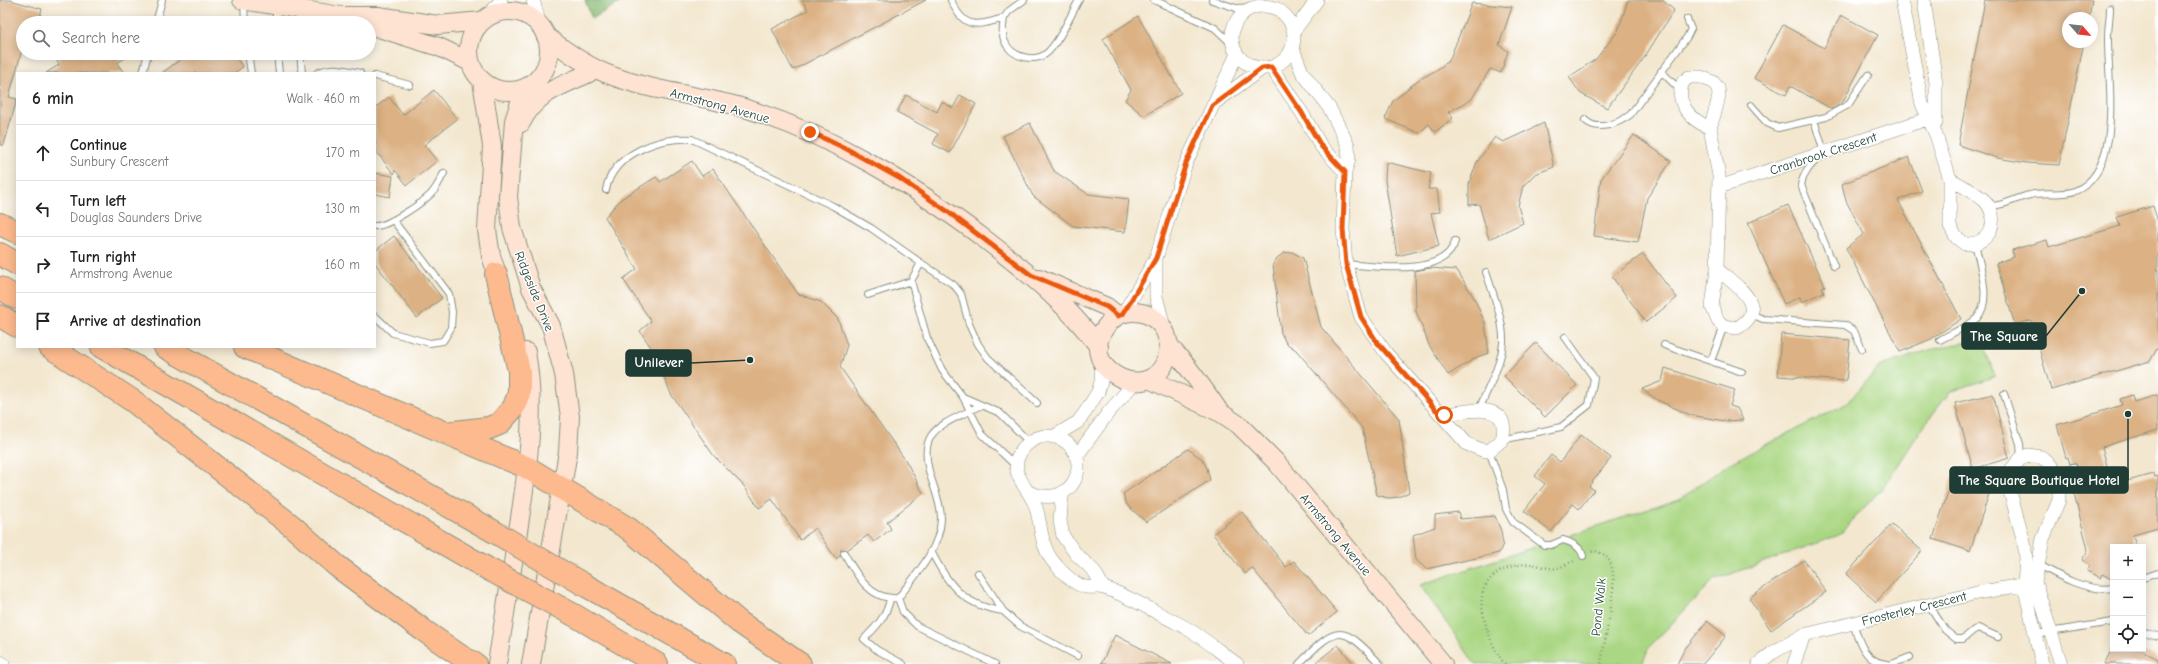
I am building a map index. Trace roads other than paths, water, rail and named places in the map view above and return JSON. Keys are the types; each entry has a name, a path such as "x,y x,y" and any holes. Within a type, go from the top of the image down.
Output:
{"highway":[{"path":"0,224 16,232"},
{"path":"0,254 16,263"},
{"path":"445,433 489,428 499,424 514,407 519,393 518,371 496,274"},
{"path":"0,288 16,297"},
{"path":"0,316 16,325"},
{"path":"52,348 133,401 292,526 337,566 423,630 462,657 475,664"},
{"path":"104,348 490,570 574,615 657,664"},
{"path":"167,348 493,531 724,664"},
{"path":"247,348 528,468 629,529 740,622 800,664"},
{"path":"423,630 443,664"}],"street":[{"path":"243,0 276,14 299,16 378,16 438,25 485,19 500,11 511,11 532,18 542,30"},
{"path":"501,0 470,40 470,62 474,73 482,82 500,91 510,92 535,82 548,58 548,46 533,0"},
{"path":"1293,32 1317,0"},
{"path":"1902,0 1922,104 1932,118"},
{"path":"1924,0 1936,83 1932,118 1950,179 1949,217 1952,232 1965,244 1975,243 1984,239 1991,231 1992,222 1988,206 1981,198 1950,179"},
{"path":"1212,106 1267,68 1280,63 1288,55 1292,46 1293,32 1285,16 1267,5 1245,12 1236,21 1232,33 1235,50 1243,62 1252,66 1267,68 1302,113 1321,146 1345,172"},
{"path":"376,27 439,46 470,62"},
{"name":"Armstrong Avenue","path":"542,30 580,61 598,73"},
{"path":"1292,46 1308,81 1330,109 1341,128 1348,145 1348,159 1345,172 1343,229 1346,264 1361,317 1368,330 1386,353 1436,410 1444,415 1467,444 1489,451 1502,440 1504,427 1501,420 1490,411 1479,410 1444,415"},
{"path":"1053,437 1078,422 1086,411 1101,382 1100,337 1105,327 1120,315 1156,258 1186,163 1235,50"},
{"name":"Armstrong Avenue","path":"535,82 563,73 598,73 744,108 810,132 845,148 899,178 947,211 1031,275 1090,335 1100,354"},
{"path":"512,142 531,106 541,96 598,73"},
{"path":"1710,128 1700,124 1687,112 1680,98 1683,82 1694,76 1709,78 1718,88 1719,95 1710,128 1719,176 1716,269 1712,307 1718,321 1724,326 1737,328 1746,323 1751,314 1752,309 1750,301 1746,295 1716,269"},
{"path":"482,82 492,146 487,230 496,274 526,353 530,377 531,418 528,468 497,664"},
{"name":"Ridgeside Drive","path":"531,664 562,488 569,438 570,416 564,374 551,326 531,288 512,228 508,197 514,121 519,105 535,82"},
{"name":"Cranbrook Crescent","path":"1718,187 1932,118"},
{"path":"1076,457 1108,412 1142,381 1164,365 1168,355 1166,337 1156,296 1156,258"},
{"name":"Armstrong Avenue","path":"1031,275 1107,307 1120,315"},
{"path":"1120,315 1141,313 1158,321 1166,337"},
{"name":"Armstrong Avenue","path":"1166,337 1221,413"},
{"path":"1100,354 1115,377 1142,381"},
{"name":"Armstrong Avenue","path":"1142,381 1221,413 1252,436 1277,463 1443,664"},
{"path":"1042,436 1053,437 1063,440 1071,447 1076,457 1078,468 1076,478 1070,487 1062,494 1052,498 1041,497 1031,493 1023,486 1018,477 1016,466 1018,456 1029,442 1042,436"},
{"path":"2031,561 2043,539 2059,500 2059,483 2052,467 2041,457 2028,455 2021,458 2010,471 2008,488 2031,561 2029,584 2042,664"},
{"path":"1031,493 1037,511 1044,546 1055,565 1073,581 1084,587 1103,588 1177,623 1238,664"},
{"path":"1062,494 1060,521 1063,536 1076,554 1094,571 1103,588"},
{"path":"2029,584 2051,631 2061,664"},
{"name":"Frosterley Crescent","path":"1758,664 1772,653 1804,635 1977,593 2029,584"},
{"path":"1794,664 1804,635"}],"lane":[{"path":"158,16 162,0"},
{"path":"243,0 244,16"},
{"path":"951,0 957,14 963,20 976,24 1004,18"},
{"path":"1024,0 1009,11 1004,18 1003,36 1008,48 1019,56 1034,58 1049,52 1079,0"},
{"path":"1154,0 1215,28 1235,50"},
{"path":"1212,0 1236,8 1267,5"},
{"path":"1988,206 2001,206 2030,194 2075,191 2087,184 2094,176 2108,146 2110,113 2108,35 2110,8"},
{"path":"1585,120 1590,126 1596,127 1630,115 1690,33 1691,29 1687,19"},
{"path":"142,72 146,60"},
{"path":"249,60 251,72"},
{"path":"278,60 279,72"},
{"path":"301,60 302,72"},
{"path":"320,72 328,69 340,68 356,72"},
{"path":"1661,71 1681,91"},
{"path":"1751,106 1767,123 1773,127 1786,127 1826,118 1848,105 1868,75"},
{"path":"376,76 410,85"},
{"path":"1814,120 1824,152 1808,168 1803,176 1801,185 1834,266"},
{"path":"606,190 611,176 631,155 661,142 678,138 692,139 833,206 871,228 954,286 961,294 969,324 978,344 988,358 1037,403"},
{"path":"376,226 380,226 393,220 430,195 444,173"},
{"path":"376,317 393,333 430,343 443,341 451,328 452,312 449,294 393,220"},
{"path":"1346,264 1400,268 1432,264 1445,257 1455,241"},
{"path":"1940,340 1976,318 1982,306 1984,293 1975,243"},
{"path":"868,295 911,281 922,263"},
{"path":"1479,410 1497,365 1503,342 1500,321 1486,272"},
{"path":"911,281 933,355 942,370 963,397 982,434 1016,466"},
{"path":"1751,314 1763,319 1844,325 1854,331 1862,349"},
{"path":"1711,361 1724,326"},
{"path":"1502,440 1561,426 1589,405 1594,378 1565,337"},
{"path":"1664,345 1742,372"},
{"path":"2004,394 2020,444 2021,458"},
{"path":"963,397 1000,414 1029,442"},
{"path":"844,553 861,580 871,590 890,599 898,598 931,551 941,521 941,509 926,460 926,443 937,429 981,405"},
{"path":"1489,451 1503,490 1506,509 1513,522 1544,545 1551,545 1563,540 1577,547 1582,552 1583,556"},
{"path":"2056,475 2073,468"},
{"path":"931,551 942,574 956,590 971,603 987,609 1003,611"},
{"path":"2031,561 2084,586 2099,590 2110,588"},
{"path":"978,573 1003,611 1020,626 1078,656"},
{"path":"2146,577 2158,573"},
{"path":"898,598 903,612 917,626 995,664"},
{"path":"890,599 888,609 883,618 864,639 877,650 903,664"},
{"path":"1929,605 1945,630 1956,639 1963,639 1978,628 1998,637"},
{"path":"2036,634 2110,622"},
{"path":"1853,623 1859,644 1864,651 1876,662 1888,664"},
{"path":"1299,664 1323,640 1342,633 1351,636 1359,642 1380,664"},
{"path":"2146,633 2158,636"},
{"path":"1892,664 1910,657"}],"place":[{"name":"The Square","path":"2082,291"},
{"name":"Unilever","path":"750,360"},
{"name":"The Square Boutique Hotel","path":"2128,414"}]}
